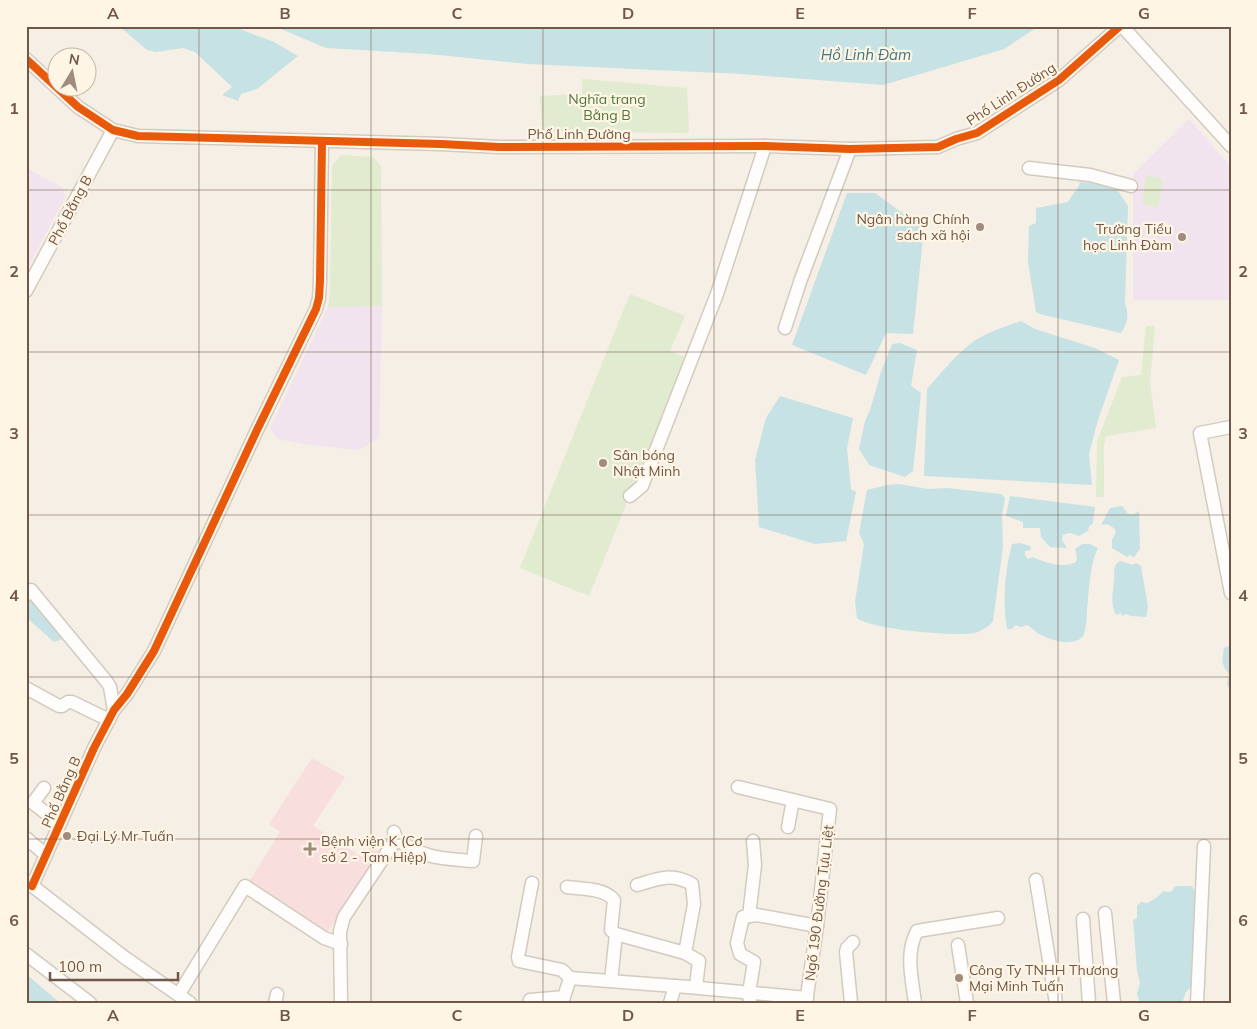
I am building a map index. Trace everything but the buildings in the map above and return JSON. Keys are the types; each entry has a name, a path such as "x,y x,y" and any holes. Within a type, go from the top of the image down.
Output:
{"street":[{"path":"1121,26 1231,146"},
{"name":"Phố Linh Đường","path":"26,59 78,107 113,130 138,136 499,147 938,147 977,133 1059,80 1121,26"},
{"name":"Phố Bằng B","path":"26,291 113,130"},
{"name":"Phố Bằng B","path":"190,1003 124,957 29,883 46,855 94,748 111,715 127,694 154,651 257,430 316,309 320,281 322,141"},
{"path":"630,496 642,486 701,338 765,146"},
{"path":"785,328 801,279 850,148"},
{"path":"1029,168 1090,174 1132,186"},
{"path":"1231,427 1200,433 1225,540 1231,594"},
{"path":"26,688 58,706 72,702 111,715 110,687 108,682 28,593"},
{"name":"Ngõ 190 Đường Tựu Liệt","path":"738,787 830,809 817,926 806,1001"},
{"path":"44,788 33,803 60,824"},
{"path":"788,827 793,800"},
{"path":"341,1003 340,931 344,916 395,835 413,850 424,855 473,861 476,836"},
{"path":"26,838 46,855"},
{"path":"749,916 755,865 753,841"},
{"path":"1197,1003 1204,846"},
{"path":"637,885 665,876 686,880 692,884 694,904 685,953"},
{"path":"1036,880 1056,1003"},
{"path":"532,883 518,957 519,961 562,970 570,978 696,987 750,998 806,1001"},
{"path":"179,994 245,886 324,938 341,944"},
{"path":"568,887 592,889 611,897 614,900 611,930 616,934 685,953 699,960 696,987"},
{"path":"1105,914 1114,1003"},
{"path":"750,998 754,962 740,954 737,943 743,917 758,915 817,926"},
{"path":"915,1003 909,957 917,931 998,918"},
{"path":"1083,919 1089,1003"},
{"path":"611,981 616,934"},
{"path":"851,1003 846,952 853,942"},
{"path":"958,946 967,1003"},
{"path":"26,954 90,1003"},
{"path":"529,1003 530,1000 564,997 570,978"},
{"path":"670,1003 676,986"}],"shaded area":[{"name":"Trường Tiểu học Linh Đàm","path":"1189,119 1231,167 1231,300 1133,300 1133,174"},
{"path":"26,168 63,188 65,197 26,271"},
{"path":"382,306 379,438 359,450 310,445 277,439 270,428 328,307"},
{"name":"Bệnh viện K (Cơ sở 2 - Tam Hiệp)","path":"312,758 345,777 313,826 362,857 370,846 382,853 324,937 247,885 280,832 269,824"}],"green space":[{"name":"Nghĩa trang Bằng B","path":"582,79 687,88 689,133 542,131 540,96 582,94"},
{"path":"341,155 373,157 381,166 382,306 328,307 330,290 332,166"},
{"path":"1146,175 1163,179 1158,208 1142,204"},
{"name":"Sân bóng Nhật Minh","path":"630,294 685,316 670,351 686,358 589,596 520,568"},
{"path":"1146,326 1155,326 1150,383 1156,428 1106,436 1104,446 1104,497 1096,497 1097,442 1122,377 1141,375"}],"water":[{"path":"119,26 232,26 274,42 298,56 257,89 241,94 238,101 222,95 232,87 195,52 183,48 156,52 147,50"},
{"name":"Hồ Linh Đàm","path":"274,26 1039,26 1004,49 883,85 741,74 528,64 429,54 326,48"},
{"path":"1080,182 1107,185 1118,191 1128,206 1125,303 1127,315 1121,333 1036,312 1028,262 1029,226 1036,223 1036,208 1068,202"},
{"path":"847,193 875,193 924,229 913,334 886,333 866,375 792,345"},
{"path":"1021,321 1035,329 1095,348 1119,360 1098,420 1089,454 1092,485 924,476 927,389 967,346 991,332"},
{"path":"900,343 917,350 911,386 921,393 913,471 905,477 869,465 859,449 865,421 881,372 892,344"},
{"path":"780,396 853,418 847,448 851,489 856,492 846,541 815,544 759,527 755,460 766,418"},
{"path":"899,484 928,489 947,488 1001,494 1005,498 1002,515 1003,547 993,621 982,630 965,634 914,631 878,626 857,618 855,602 864,544 859,533 867,490"},
{"path":"1010,496 1095,507 1093,523 1088,531 1079,536 1070,533 1063,535 1062,540 1067,548 1050,547 1041,537 1040,528 1023,528 1023,522 1006,516"},
{"path":"1122,506 1128,514 1134,514 1139,511 1140,549 1134,557 1129,555 1127,557 1112,548 1112,540 1116,532 1114,528 1107,524 1101,525 1110,508"},
{"path":"1020,543 1030,546 1031,550 1025,551 1028,559 1032,557 1060,565 1076,562 1075,549 1082,544 1090,544 1098,548 1091,574 1086,628 1083,636 1078,640 1071,642 1057,641 1037,633 1027,625 1021,627 1015,625 1012,629 1007,629 1005,586 1008,565 1012,544"},
{"path":"1120,561 1133,565 1136,563 1141,566 1148,607 1146,617 1126,614 1122,616 1121,613 1116,615 1112,598 1114,569"},
{"path":"26,594 63,639 54,642 26,617"},
{"path":"1231,645 1231,693 1227,684 1229,674 1223,665 1223,659 1224,648"},
{"path":"1192,886 1197,895 1197,955 1191,987 1186,992 1182,1003 1140,1003 1137,994 1140,983 1137,970 1133,920 1137,918 1137,906 1141,902 1147,903 1152,901 1163,891 1172,891 1174,887"},
{"path":"26,974 60,1003 26,1003"}],"cycle path":[{"path":"26,59 78,107 113,130 138,136 499,147 765,146 850,149 938,147 977,133 1059,80 1120,26"},
{"path":"32,886 94,748 114,710 127,694 154,651 257,430 316,309 320,281 322,141"}],"place":[{"name":"Ngân hàng Chính sách xã hội","path":"980,227"},
{"name":"Trường Tiểu học Linh Đàm","path":"1182,237"},
{"name":"Sân bóng Nhật Minh","path":"603,463"},
{"name":"Đại Lý Mr Tuấn","path":"67,836"},
{"name":"Bệnh viện K (Cơ sở 2 - Tam Hiệp)","path":"310,849"},
{"name":"Công Ty TNHH Thương Mại Minh Tuấn","path":"959,978"}]}
